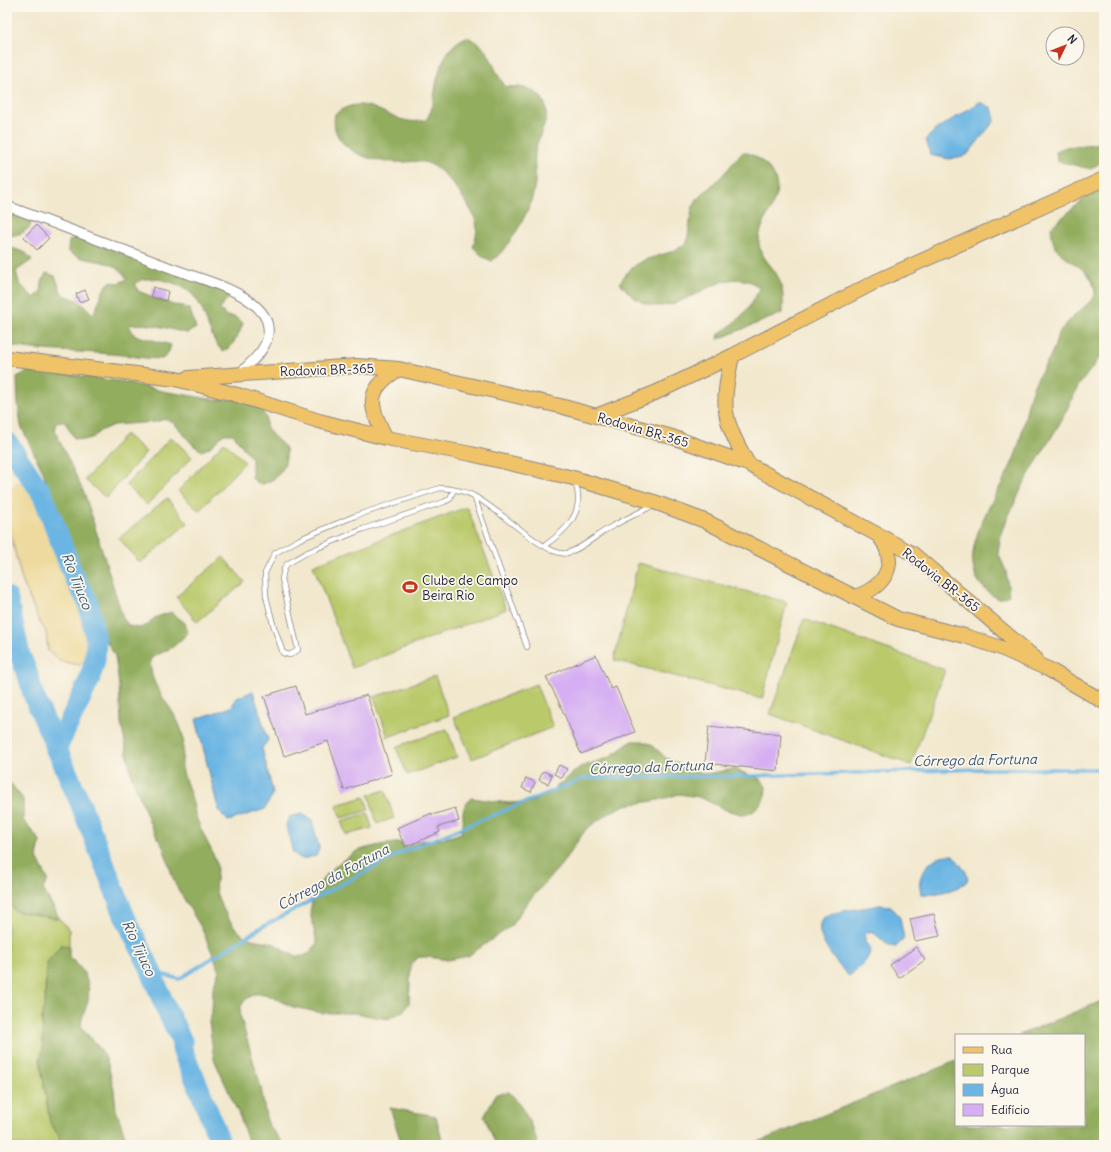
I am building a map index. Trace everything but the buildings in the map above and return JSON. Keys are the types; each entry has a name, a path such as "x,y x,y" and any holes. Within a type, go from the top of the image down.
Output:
{"main road":[{"path":"596,416 655,393 732,356 877,281 1010,223 1104,179"},
{"path":"732,356 725,397 726,417 733,436 748,464"},
{"name":"Rodovia BR-365","path":"7,358 176,379 241,396 318,421 386,438 472,454 573,478 657,503 705,521 898,619 965,636 1001,648 1048,669 1104,702"},
{"name":"Rodovia BR-365","path":"176,379 357,366 399,369 596,416 672,437 748,464 912,554 934,571 1048,669"},
{"path":"386,438 373,411 373,393 382,380 399,369"},
{"path":"855,597 874,588 885,577 889,555 887,547 880,537"}],"street":[{"path":"7,206 166,266 202,278 246,298 261,311 268,326 268,333 267,341 262,350 239,374"}],"lane":[{"path":"544,546 564,531 572,521 578,498 573,478"},
{"path":"454,491 450,499 444,502 363,529 308,552 287,564 284,569 282,579 298,650 290,655 283,653 273,624 266,596 265,573 276,553 281,548 300,538 355,516 440,488 449,488 454,491 474,496 544,546 560,554 568,553 609,528 657,503"},
{"path":"474,496 527,647"}],"green space":[{"path":"467,37 483,47 506,87 529,89 535,92 541,97 546,110 545,123 535,152 535,182 531,202 514,236 507,246 492,261 483,257 473,247 477,228 473,214 458,191 441,171 430,164 417,161 384,161 362,156 344,144 337,135 334,126 335,114 347,107 359,105 370,107 413,122 426,120 431,109 438,75 444,59 454,45"},
{"path":"1104,143 1104,160 1091,169 1057,161 1056,151 1066,147"},
{"path":"743,152 759,159 768,167 775,177 777,187 776,196 763,225 759,245 762,254 781,283 783,313 718,339 719,334 737,320 748,308 757,294 759,287 742,280 725,281 674,303 656,306 638,300 620,283 627,273 643,261 669,253 687,243 692,209 697,199 720,178"},
{"path":"1104,188 1104,352 1079,385 1060,423 1025,481 1002,530 998,553 1006,571 1009,595 999,599 982,586 974,569 973,551 978,531 1015,456 1031,393 1036,380 1052,353 1058,335 1067,323 1095,296 1094,286 1087,273 1069,260 1055,247 1052,239 1051,227 1084,199"},
{"path":"7,205 32,218 30,227 22,233 7,237"},
{"path":"77,236 233,295 225,301 220,309 226,316 235,317 243,323 236,339 223,352 215,342 203,311 192,294 182,287 167,281 151,279 135,283 138,291 173,305 183,306 190,310 196,328 187,333 145,324 129,325 134,335 171,345 168,354 162,359 46,350 7,345 7,243 9,247 26,253 32,260 16,271 19,283 34,298 41,292 42,282 46,273 55,276 62,294 79,301 93,314 106,286 110,282 119,283 127,279 121,271 114,266 83,258 68,251 69,241"},
{"path":"28,371 48,372 126,382 162,391 217,400 235,399 261,409 266,417 266,426 272,435 286,448 285,462 280,472 272,480 260,485 252,478 252,459 233,434 224,434 210,447 202,451 193,445 174,423 165,419 155,422 113,425 100,431 93,437 84,440 74,438 65,422 56,422 55,431 85,495 123,618 129,626 139,628 148,625 154,618 171,612 185,623 188,633 173,647 151,658 151,669 157,687 178,722 182,732 184,741 182,768 193,802 195,815 216,862 217,895 231,922 243,935 252,939 272,943 296,956 305,955 313,949 317,943 310,912 314,893 324,877 339,863 357,851 385,844 443,839 461,833 463,827 464,807 471,798 509,803 531,802 548,794 580,767 608,758 632,741 642,741 651,744 666,758 706,774 734,769 762,780 766,787 765,797 754,811 745,815 726,810 699,797 679,794 659,800 625,805 609,813 586,829 561,865 526,904 510,927 468,956 448,960 419,957 411,964 409,1003 404,1010 395,1016 387,1019 355,1013 322,1013 293,1007 265,994 255,994 246,999 241,1006 240,1015 261,1088 266,1117 269,1126 285,1145 249,1145 240,1117 214,1059 209,1021 212,1012 213,987 219,969 202,929 175,884 163,847 152,828 132,778 121,723 119,685 115,656 96,621 65,544 44,474 21,426 18,404 17,377"},
{"path":"125,434 146,452 106,498 85,480"},
{"path":"171,437 192,457 147,505 126,485"},
{"path":"224,442 245,462 199,511 178,491"},
{"path":"167,498 188,523 140,563 119,538"},
{"name":"Clube de Campo Beira Rio","path":"467,507 506,609 352,668 313,565"},
{"path":"223,557 245,582 197,622 176,597"},
{"path":"638,563 787,602 762,699 614,660"},
{"path":"804,619 945,670 911,765 770,714"},
{"path":"435,676 449,715 388,737 374,697"},
{"path":"536,684 553,727 472,759 454,717"},
{"path":"447,729 457,757 407,775 396,747"},
{"path":"7,779 23,799 23,820 40,841 37,858 48,880 43,889 60,919 15,911 7,900"},
{"path":"385,790 394,818 377,824 369,795"},
{"path":"365,797 369,810 341,818 336,805"},
{"path":"368,813 372,828 346,835 341,821"},
{"path":"7,900 15,911 60,919 69,930 69,946 61,945 45,984 45,1001 42,1018 43,1049 40,1060 50,1123 59,1136 61,1145 7,1145"},
{"path":"61,945 69,946 69,957 82,970 87,981 89,993 81,1027 101,1050 107,1060 114,1090 116,1109 128,1145 61,1145 59,1136 50,1123 40,1060 43,1049 42,1018 45,1001 47,962"},
{"path":"1104,1000 1104,1145 756,1145 758,1142 955,1061 955,1126 1085,1126 1085,1034 1021,1034"},
{"path":"509,1092 527,1117 538,1145 496,1145 484,1116 496,1094"},
{"path":"390,1108 436,1116 443,1145 402,1145"}],"sand":[{"path":"28,482 40,506 57,549 70,574 89,626 91,643 88,656 79,665 60,661 48,651 46,631 40,623 22,580 7,520 7,499 11,488 15,484"}],"water":[{"path":"980,102 992,108 995,120 967,155 949,159 930,155 926,139 938,128"},
{"path":"253,691 268,740 262,748 273,793 265,809 228,821 219,812 196,719 232,707 235,699"},
{"path":"302,814 312,820 319,848 316,856 302,859 293,853 286,825 289,817"},
{"path":"953,855 966,872 968,880 959,887 947,891 934,894 922,894 920,883 922,873 925,868 939,856"},
{"path":"879,905 891,906 900,918 904,939 896,947 889,946 872,931 865,933 865,941 871,950 863,964 849,976 825,946 820,928 822,920 828,915"}],"waterway":[{"name":"Rio Tijuco","path":"7,442 43,495 74,577 88,602 96,640 95,660 89,681 56,750"},
{"name":"Rio Tijuco","path":"7,597 20,655 28,675 33,694 79,800 125,917 149,966 166,1009 182,1041 182,1048 185,1057 199,1088 221,1145"},
{"name":"Córrego da Fortuna","path":"151,971 179,979 260,928 400,853 585,778 752,776 982,769 1104,769"}],"place":[{"name":"Clube de Campo Beira Rio","path":"410,587"}]}
